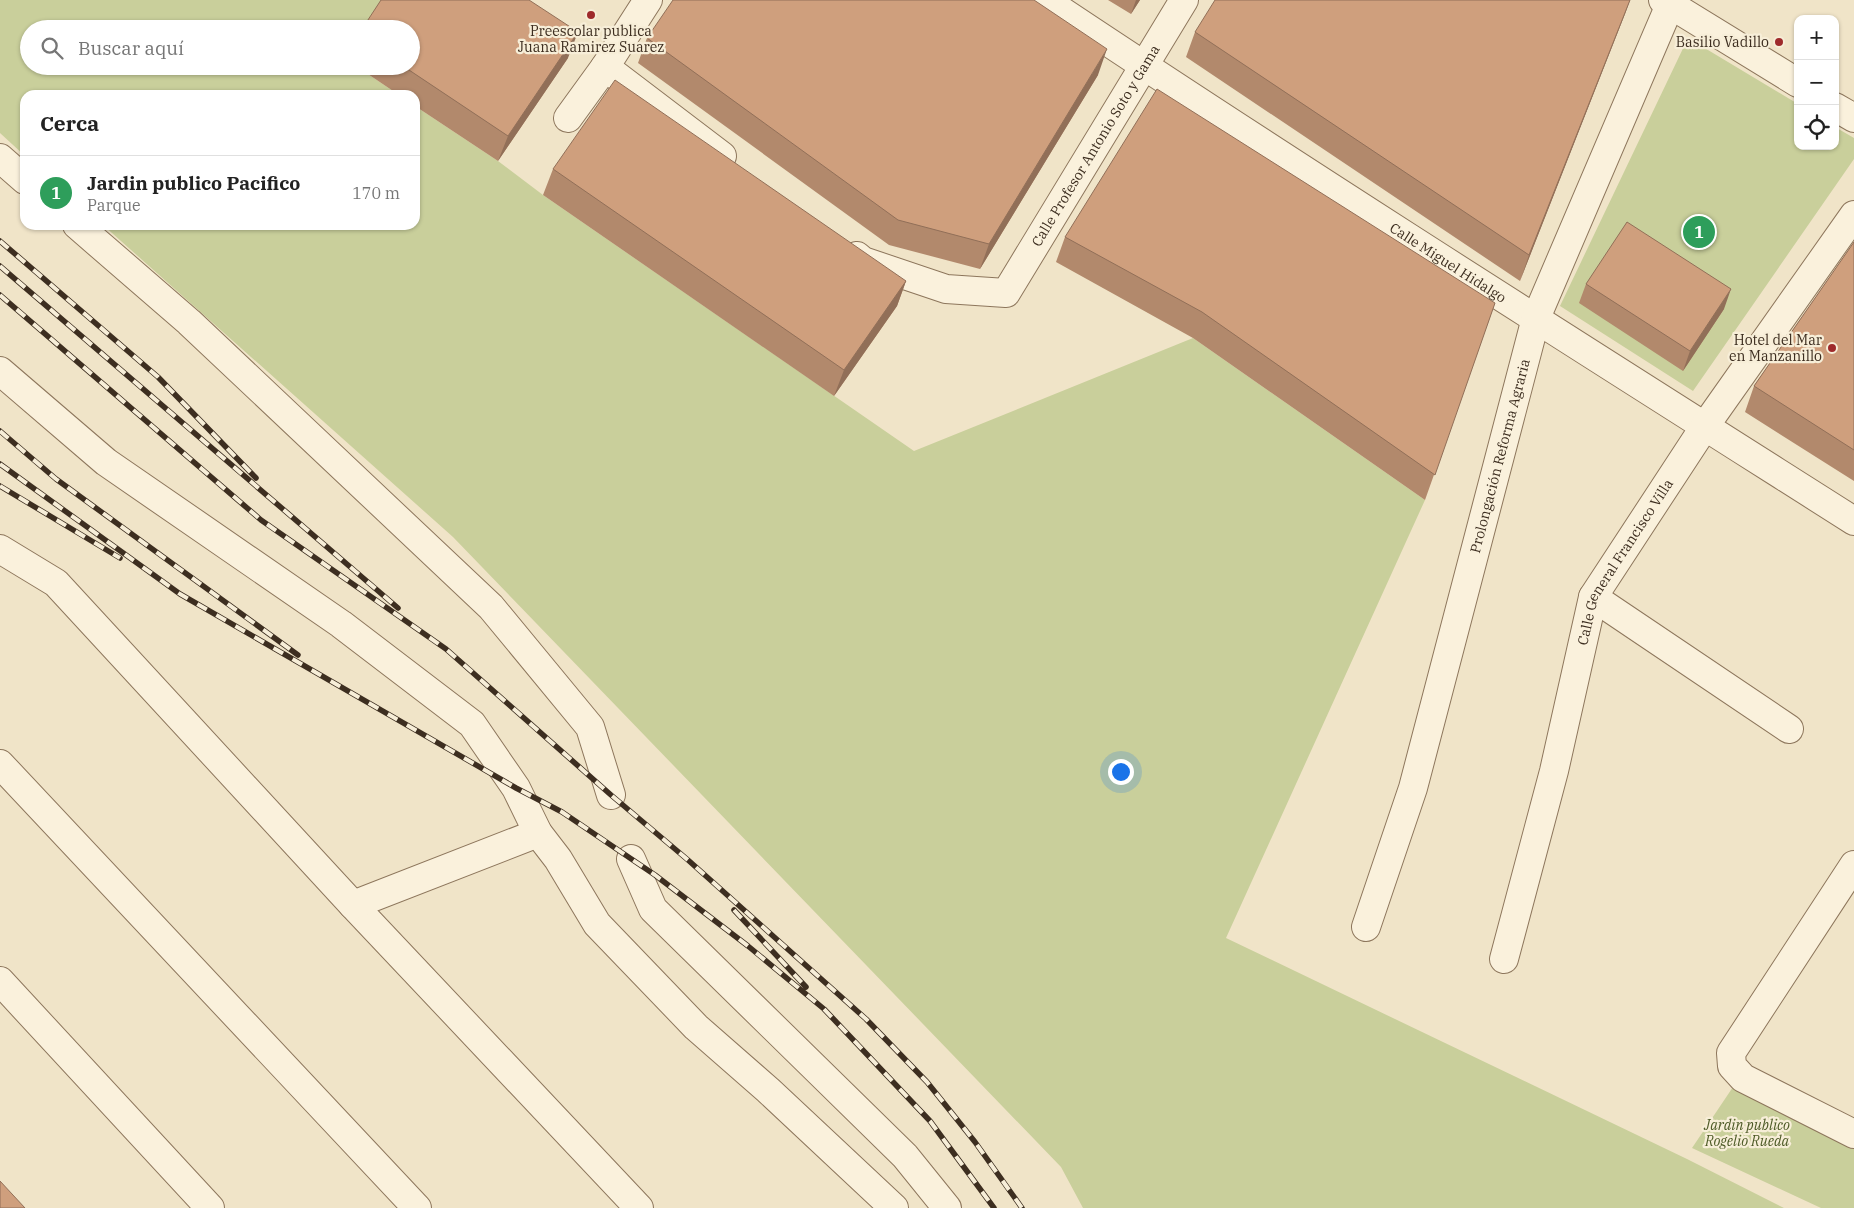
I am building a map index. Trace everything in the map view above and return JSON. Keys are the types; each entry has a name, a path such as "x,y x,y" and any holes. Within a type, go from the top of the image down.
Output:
{"street":[{"path":"568,118 605,67 648,0"},
{"name":"Calle Miguel Hidalgo","path":"1045,0 1144,66 1854,521"},
{"name":"Calle Profesor Antonio Soto y Gama","path":"839,243 863,261 946,289 1006,293 1184,0"},
{"path":"1669,2 1794,81"},
{"name":"Prolongación Reforma Agraria","path":"1366,927 1413,788 1536,318 1669,2"},
{"path":"605,67 744,172"},
{"path":"1839,109 1854,118"},
{"path":"0,158 20,176"},
{"name":"Calle General Francisco Villa","path":"1504,959 1554,771 1594,596 1705,426 1854,215"},
{"path":"83,230 189,322 491,607 590,727 611,795"},
{"path":"0,371 106,462 341,624 472,724 516,788 538,833 558,859 597,924 696,1026 768,1090 894,1208"},
{"path":"0,549 56,583 353,905 639,1208"},
{"path":"1594,596 1789,728"},
{"path":"0,764 417,1208"},
{"path":"353,905 538,833"},
{"path":"631,860 653,908 905,1156 947,1208"},
{"path":"1854,865 1730,1053 1732,1066 1743,1078 1854,1133"},
{"path":"0,982 210,1208"}],"green space":[{"path":"0,0 389,0 375,20 20,20 20,75 369,75 392,90 20,90 20,151 0,133"},
{"path":"1688,38 1794,102 1794,150 1839,150 1839,129 1854,138 1854,159 1693,391 1560,306"},
{"path":"420,109 498,161 543,195 914,451 1193,338 1425,500 1226,938 1687,1159 1784,1208 1083,1208 1061,1167 453,537 109,230 420,230"},
{"name":"Jardin publico Rogelio Rueda","path":"1733,1087 1854,1146 1854,1208 1821,1208 1692,1148"}],"building":[{"path":"381,0 529,0 578,32 508,136 416,75 420,75 420,20 368,20"},
{"path":"673,0 1034,0 1107,49 989,244 898,220 647,38"},
{"path":"1215,0 1630,0 1529,255 1195,32"},
{"path":"615,80 906,281 844,370 553,169"},
{"path":"1157,89 1495,303 1435,475 1202,312 1065,237"},
{"path":"1627,222 1731,289 1690,351 1586,284"},
{"path":"1854,242 1854,450 1754,386"},
{"path":"0,1181 25,1208 0,1208"}],"railway":[{"path":"0,241 158,377 256,478"},
{"path":"0,266 398,608"},
{"path":"0,295 261,520 446,649 611,795 688,860 866,1019 927,1082 975,1142 1022,1208"},
{"path":"0,431 56,479 298,655"},
{"path":"0,464 180,594 516,788 562,812 655,875 748,946 824,1009 930,1121 994,1208"},
{"path":"0,486 120,558"},
{"path":"734,910 806,987"}],"place":[{"name":"Preescolar publica Juana Ramirez Suarez","path":"591,15"},
{"name":"Basilio Vadillo","path":"1779,42"},
{"name":"Jardin publico Pacifico","path":"1699,232"},
{"name":"Hotel del Mar en Manzanillo","path":"1832,348"}]}
